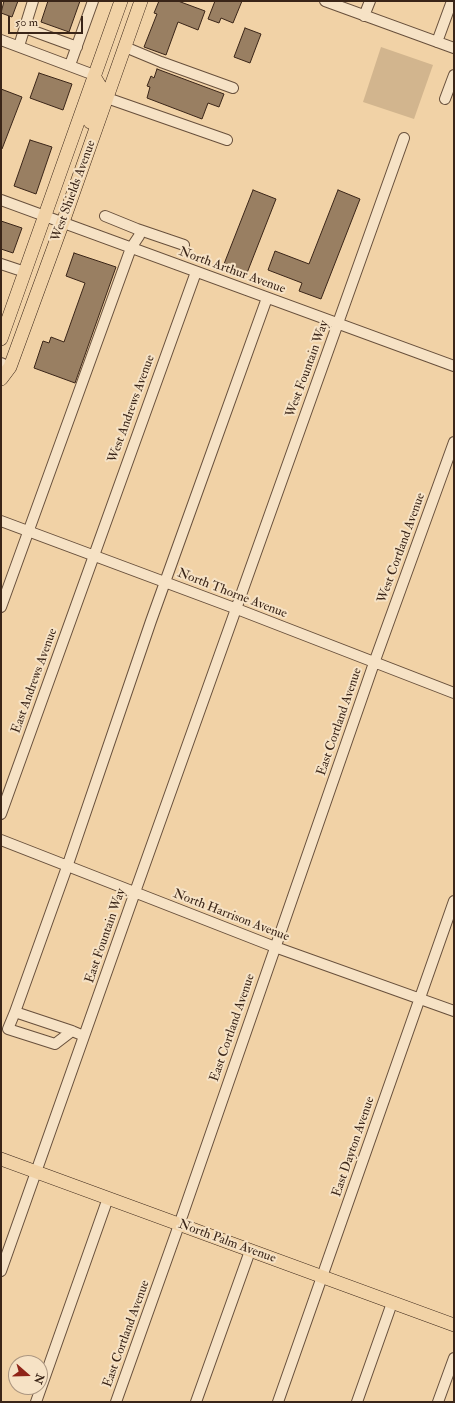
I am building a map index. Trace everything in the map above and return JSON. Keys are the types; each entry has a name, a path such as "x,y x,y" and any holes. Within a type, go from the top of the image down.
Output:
{"main road":[{"name":"West Shields Avenue","path":"1,339 121,1"},
{"name":"West Shields Avenue","path":"1,379 63,222 141,1"},
{"path":"88,153 87,132 100,86 94,75"},
{"name":"North Palm Avenue","path":"1,1159 454,1325"}],"street":[{"path":"19,46 33,1"},
{"path":"70,65 93,1"},
{"path":"325,1 454,48"},
{"path":"364,16 370,1"},
{"path":"437,42 452,1"},
{"path":"25,28 77,47"},
{"path":"1,40 94,75"},
{"path":"125,47 161,62 233,88"},
{"path":"445,99 454,75"},
{"path":"107,98 227,140"},
{"name":"West Fountain Way","path":"236,609 404,138"},
{"name":"North Arthur Avenue","path":"1,200 454,366"},
{"path":"105,216 184,245"},
{"path":"1,607 131,248 139,236 140,230"},
{"path":"1,264 25,272"},
{"name":"West Andrews Avenue","path":"93,556 196,272"},
{"path":"72,1031 55,1044 5,1030 15,1012 266,298"},
{"name":"West Cortland Avenue","path":"374,663 454,442"},
{"name":"North Thorne Avenue","path":"1,521 454,693"},
{"name":"East Andrews Avenue","path":"1,814 93,556"},
{"name":"East Fountain Way","path":"1,1271 236,609"},
{"name":"East Cortland Avenue","path":"116,1402 374,663"},
{"name":"North Harrison Avenue","path":"1,840 275,947 454,1011"},
{"name":"East Dayton Avenue","path":"278,1402 454,901"},
{"path":"15,1012 84,1036"},
{"path":"36,1402 108,1198"},
{"path":"196,1402 250,1251"},
{"path":"357,1402 392,1303"},
{"path":"438,1402 454,1358"}],"shaded area":[{"path":"381,47 433,65 414,119 363,102"}],"building":[{"path":"4,1 18,1 12,17 1,13"},
{"path":"48,1 80,1 69,32 41,22"},
{"path":"159,1 178,1 205,11 198,30 178,22 166,55 144,47 157,14 154,13"},
{"path":"215,1 242,1 233,23 221,18 219,23 208,19"},
{"path":"245,28 261,34 250,63 234,57"},
{"path":"157,69 224,94 219,107 208,103 202,119 147,98 150,87 147,86 151,76 154,78"},
{"path":"39,73 72,84 63,110 30,98"},
{"path":"1,89 22,97 2,149 1,148"},
{"path":"30,140 52,147 36,194 14,186"},
{"path":"253,190 276,199 247,273 224,264"},
{"path":"338,190 360,199 321,299 299,291 302,283 268,270 275,251 309,264"},
{"path":"1,221 22,228 13,253 1,249"},
{"path":"74,253 116,267 75,383 34,368 43,341 49,343 51,337 64,342 85,283 66,276"}]}
